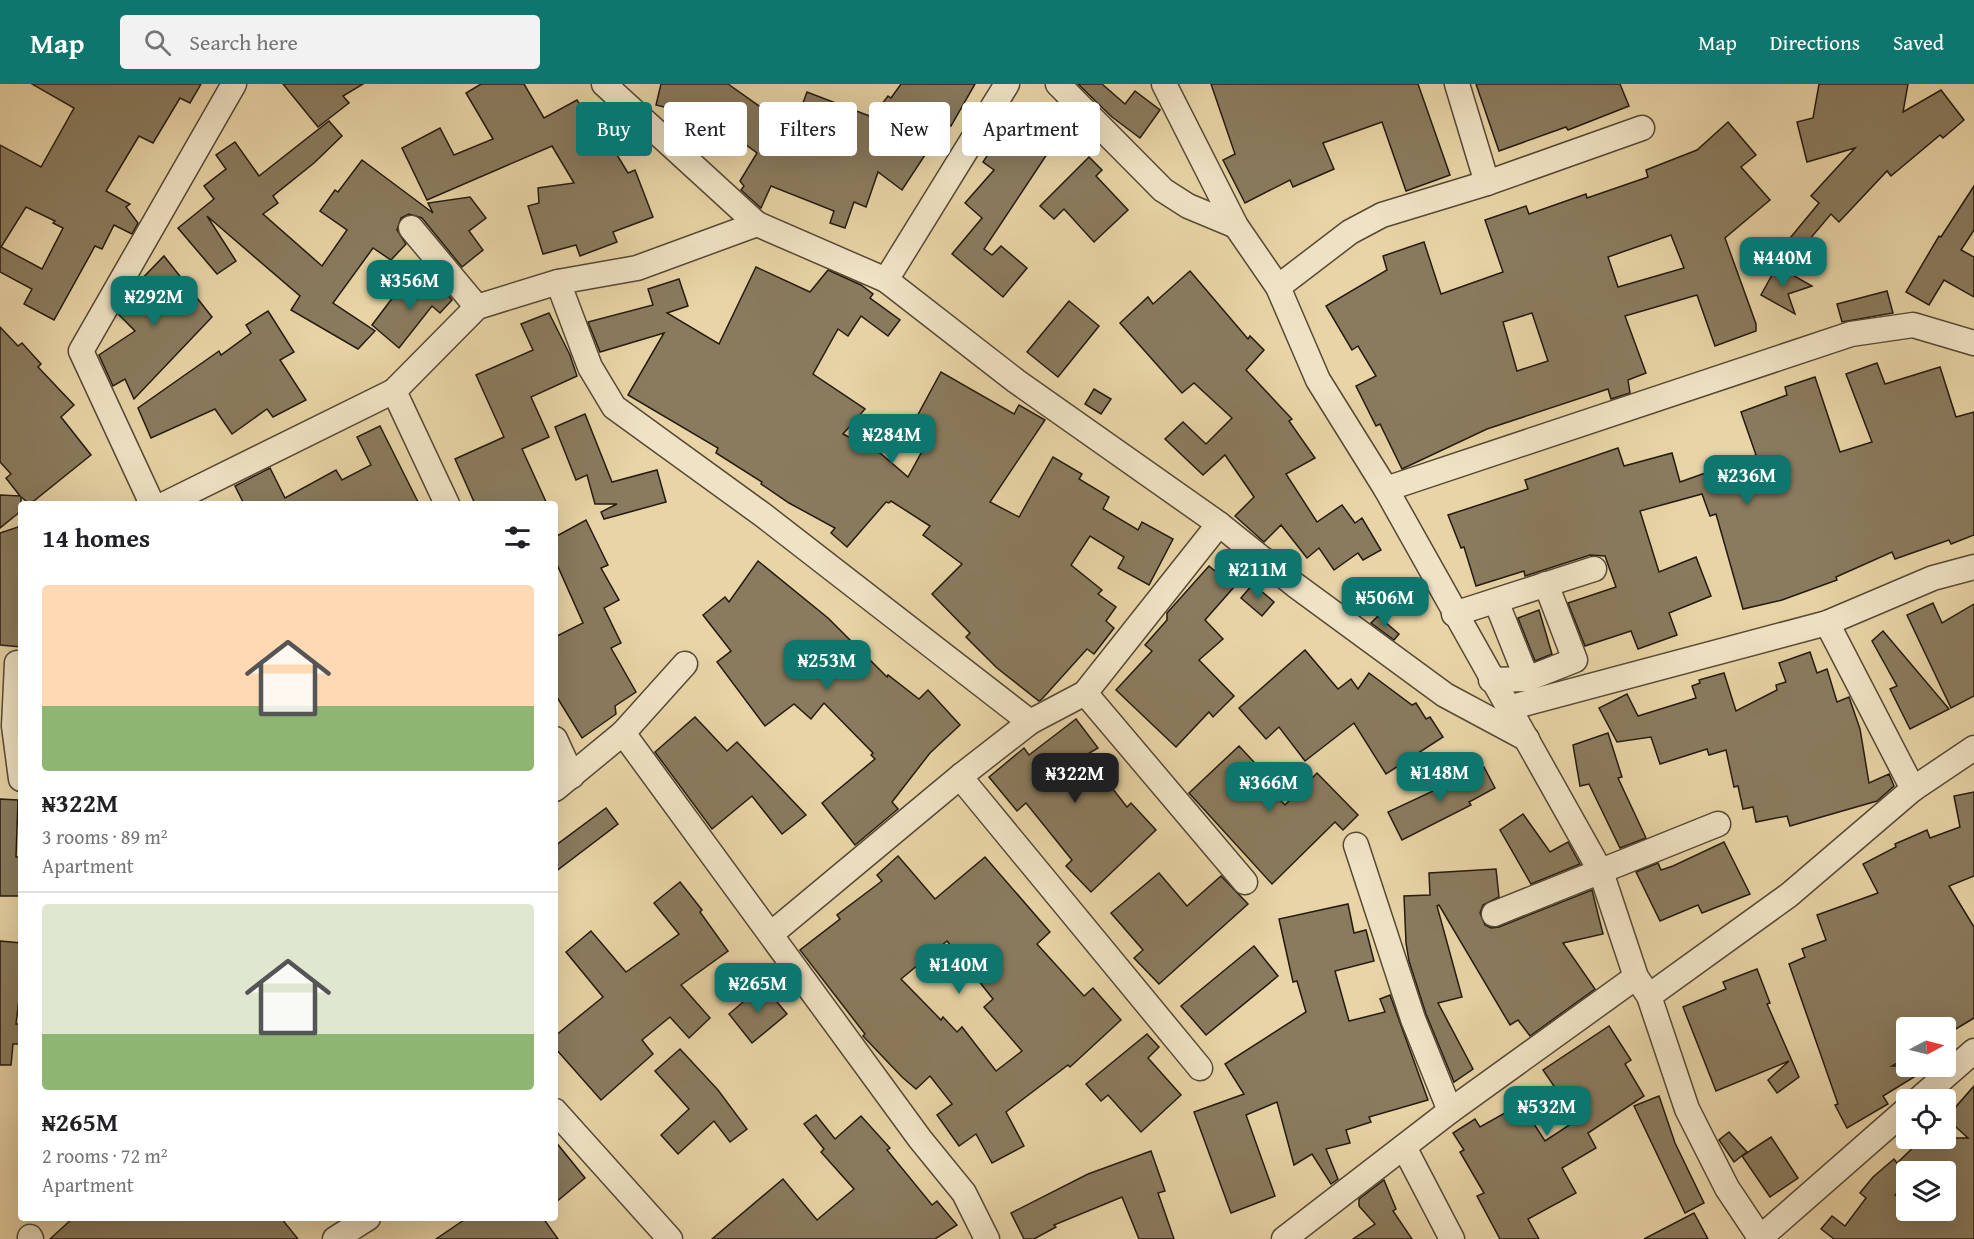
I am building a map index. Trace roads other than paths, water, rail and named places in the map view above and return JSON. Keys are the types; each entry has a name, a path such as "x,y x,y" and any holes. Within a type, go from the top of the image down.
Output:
{"street":[{"path":"151,501 81,351 234,84"},
{"path":"604,84 757,224 886,280 1016,381 1219,524 1295,585 1445,695 1528,740"},
{"path":"886,280 1007,84"},
{"path":"1058,84 1163,190 1188,206 1236,226"},
{"path":"1164,84 1236,226 1278,286 1318,380 1386,489 1491,680 1528,740 1601,872 1687,1109 1727,1188 1760,1238 1896,1119"},
{"path":"1457,84 1487,183"},
{"path":"1278,286 1350,231 1382,214 1487,183 1642,128"},
{"path":"171,501 394,391 477,307 558,282 637,268 757,224"},
{"path":"411,228 477,307"},
{"path":"558,282 590,367 614,407 763,515 1030,722"},
{"path":"1386,489 1851,334 1913,325 1974,343"},
{"path":"394,391 446,501"},
{"path":"771,934 962,775 1030,722 1085,693 1219,524"},
{"path":"1508,708 1827,623 1933,578 1974,567"},
{"path":"1454,614 1594,569"},
{"path":"1491,680 1527,679 1575,660 1546,584"},
{"path":"1496,601 1527,679"},
{"path":"1827,623 1913,789"},
{"path":"13,663 14,726 18,756"},
{"path":"558,753 564,782 623,733 685,664"},
{"path":"1085,693 1245,882"},
{"path":"623,733 920,1140 963,1193 987,1239"},
{"path":"1284,1239 1450,1111 1788,895 1913,789 1974,748"},
{"path":"962,775 965,783 1200,1068"},
{"path":"1494,914 1718,824"},
{"path":"1356,845 1413,1019 1450,1111"},
{"path":"1931,1089 1974,1051"},
{"path":"558,1114 670,1239"},
{"path":"1404,1147 1452,1239"}]}
